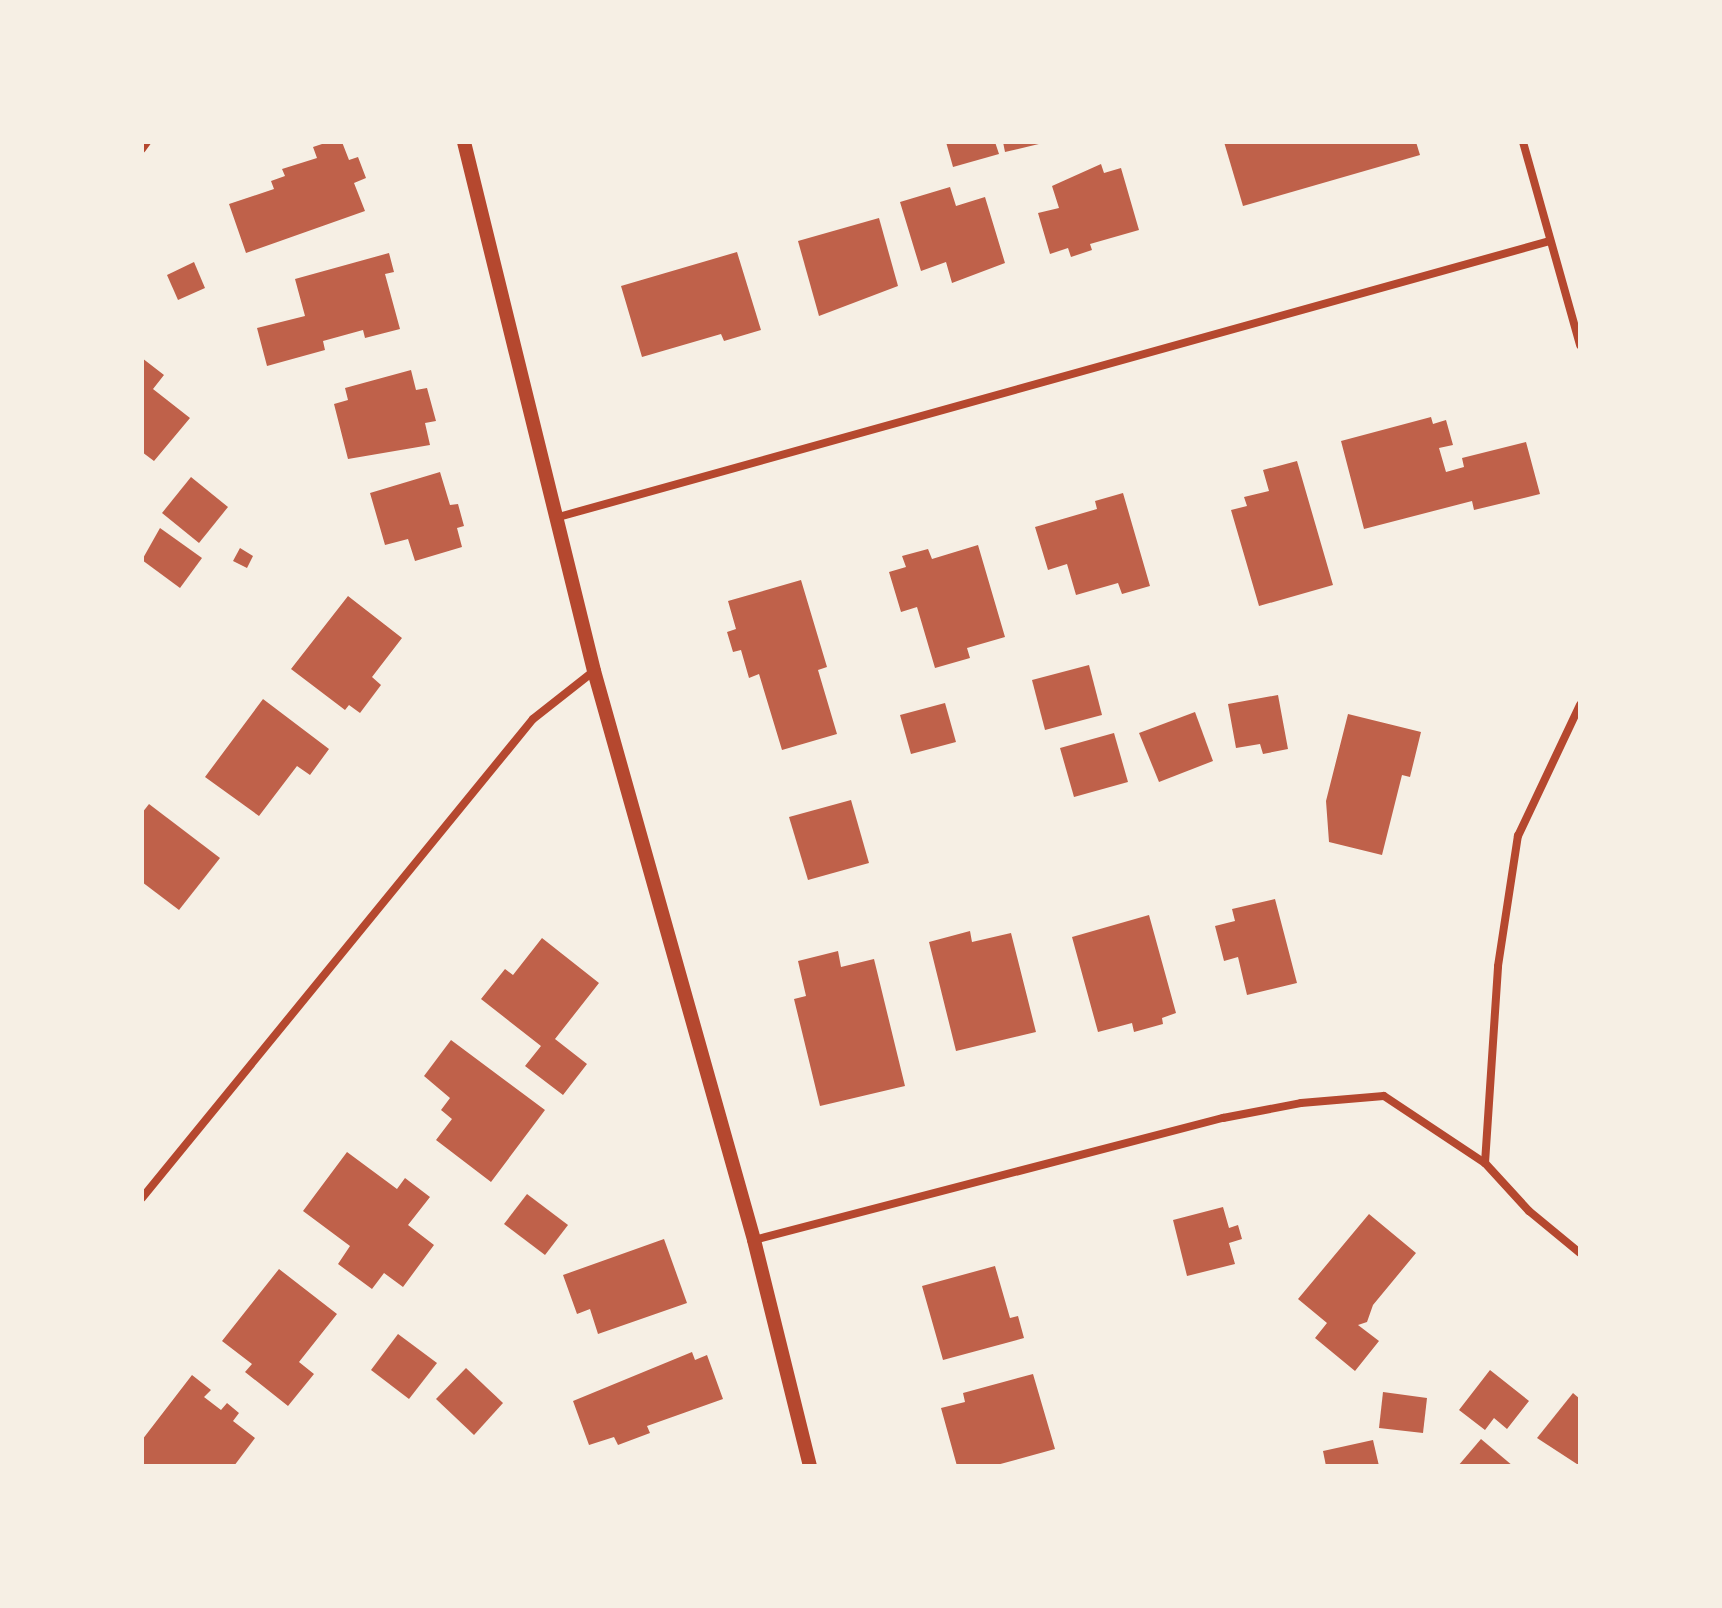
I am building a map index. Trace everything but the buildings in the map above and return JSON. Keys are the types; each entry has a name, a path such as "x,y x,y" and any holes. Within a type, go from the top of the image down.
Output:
{"street":[{"path":"142,149 147,142"},
{"path":"464,142 594,671 754,1240 810,1466"},
{"path":"1523,142 1580,345"},
{"path":"555,518 1550,241"},
{"path":"142,1198 533,719 594,671"},
{"path":"1485,1163 1498,966 1518,836 1580,705"},
{"path":"754,1240 1208,1121 1301,1103 1384,1096 1485,1163 1529,1211 1580,1253"}]}
